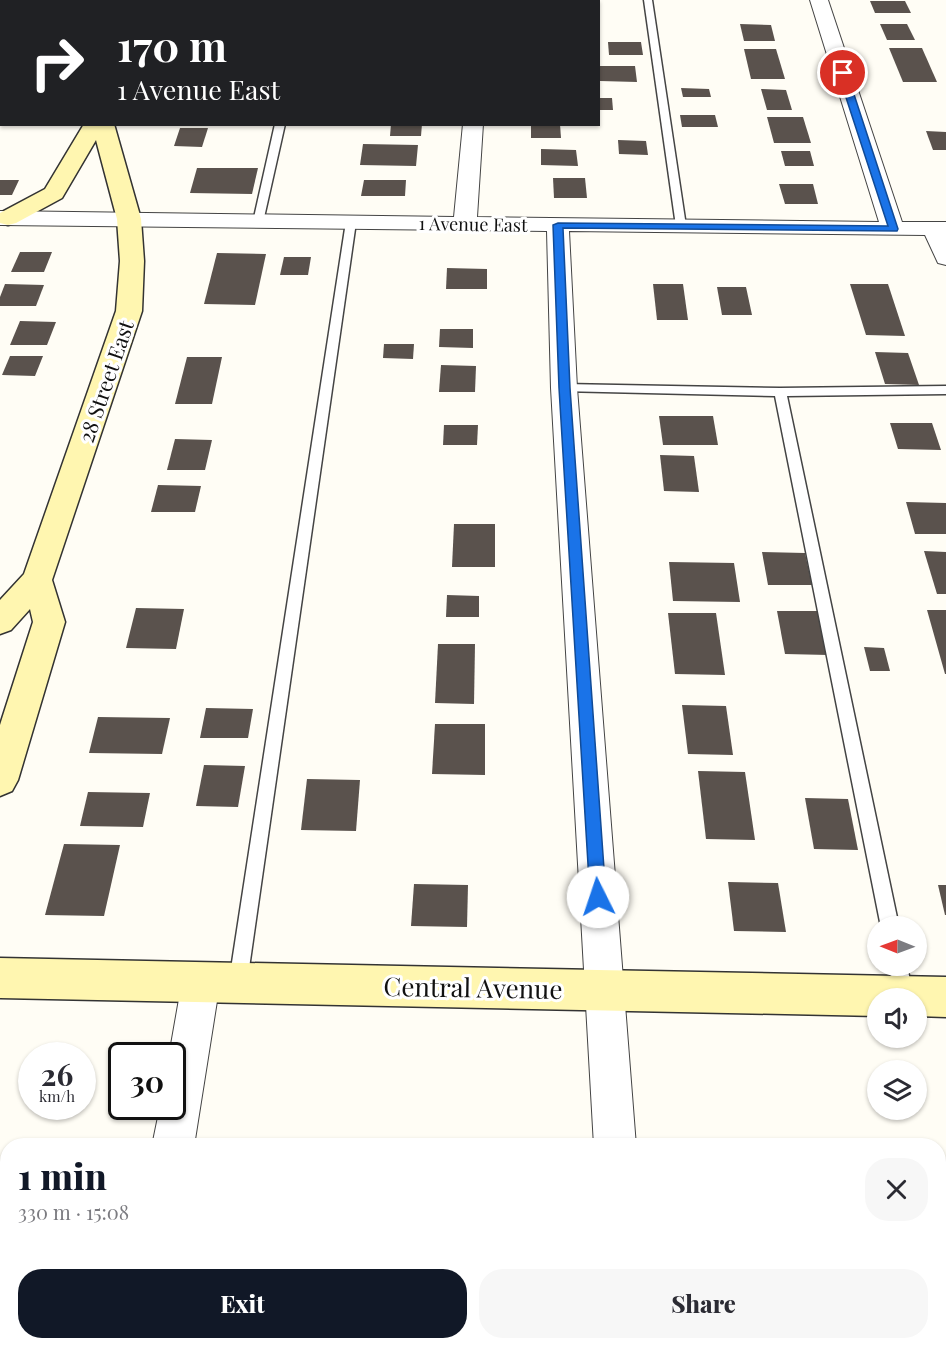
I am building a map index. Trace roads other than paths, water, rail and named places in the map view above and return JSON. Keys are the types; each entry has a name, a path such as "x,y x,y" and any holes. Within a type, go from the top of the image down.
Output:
{"street":[{"path":"819,0 893,229"},
{"path":"4,218 54,193 94,126"},
{"name":"28 Street East","path":"0,621 37,580 129,311 132,261 129,219 104,126"},
{"path":"465,223 473,126"},
{"name":"1 Avenue East","path":"4,218 940,229"},
{"path":"558,225 564,388 614,1138"},
{"path":"940,229 946,258"},
{"path":"0,780 49,622 37,580"},
{"name":"Central Avenue","path":"0,978 604,990 901,981 946,997"},
{"path":"175,1138 219,982"}],"lane":[{"path":"648,0 681,226"},
{"path":"258,222 280,126"},
{"path":"219,982 351,222"},
{"path":"564,388 780,392 946,390"},
{"path":"780,392 888,916"}]}
